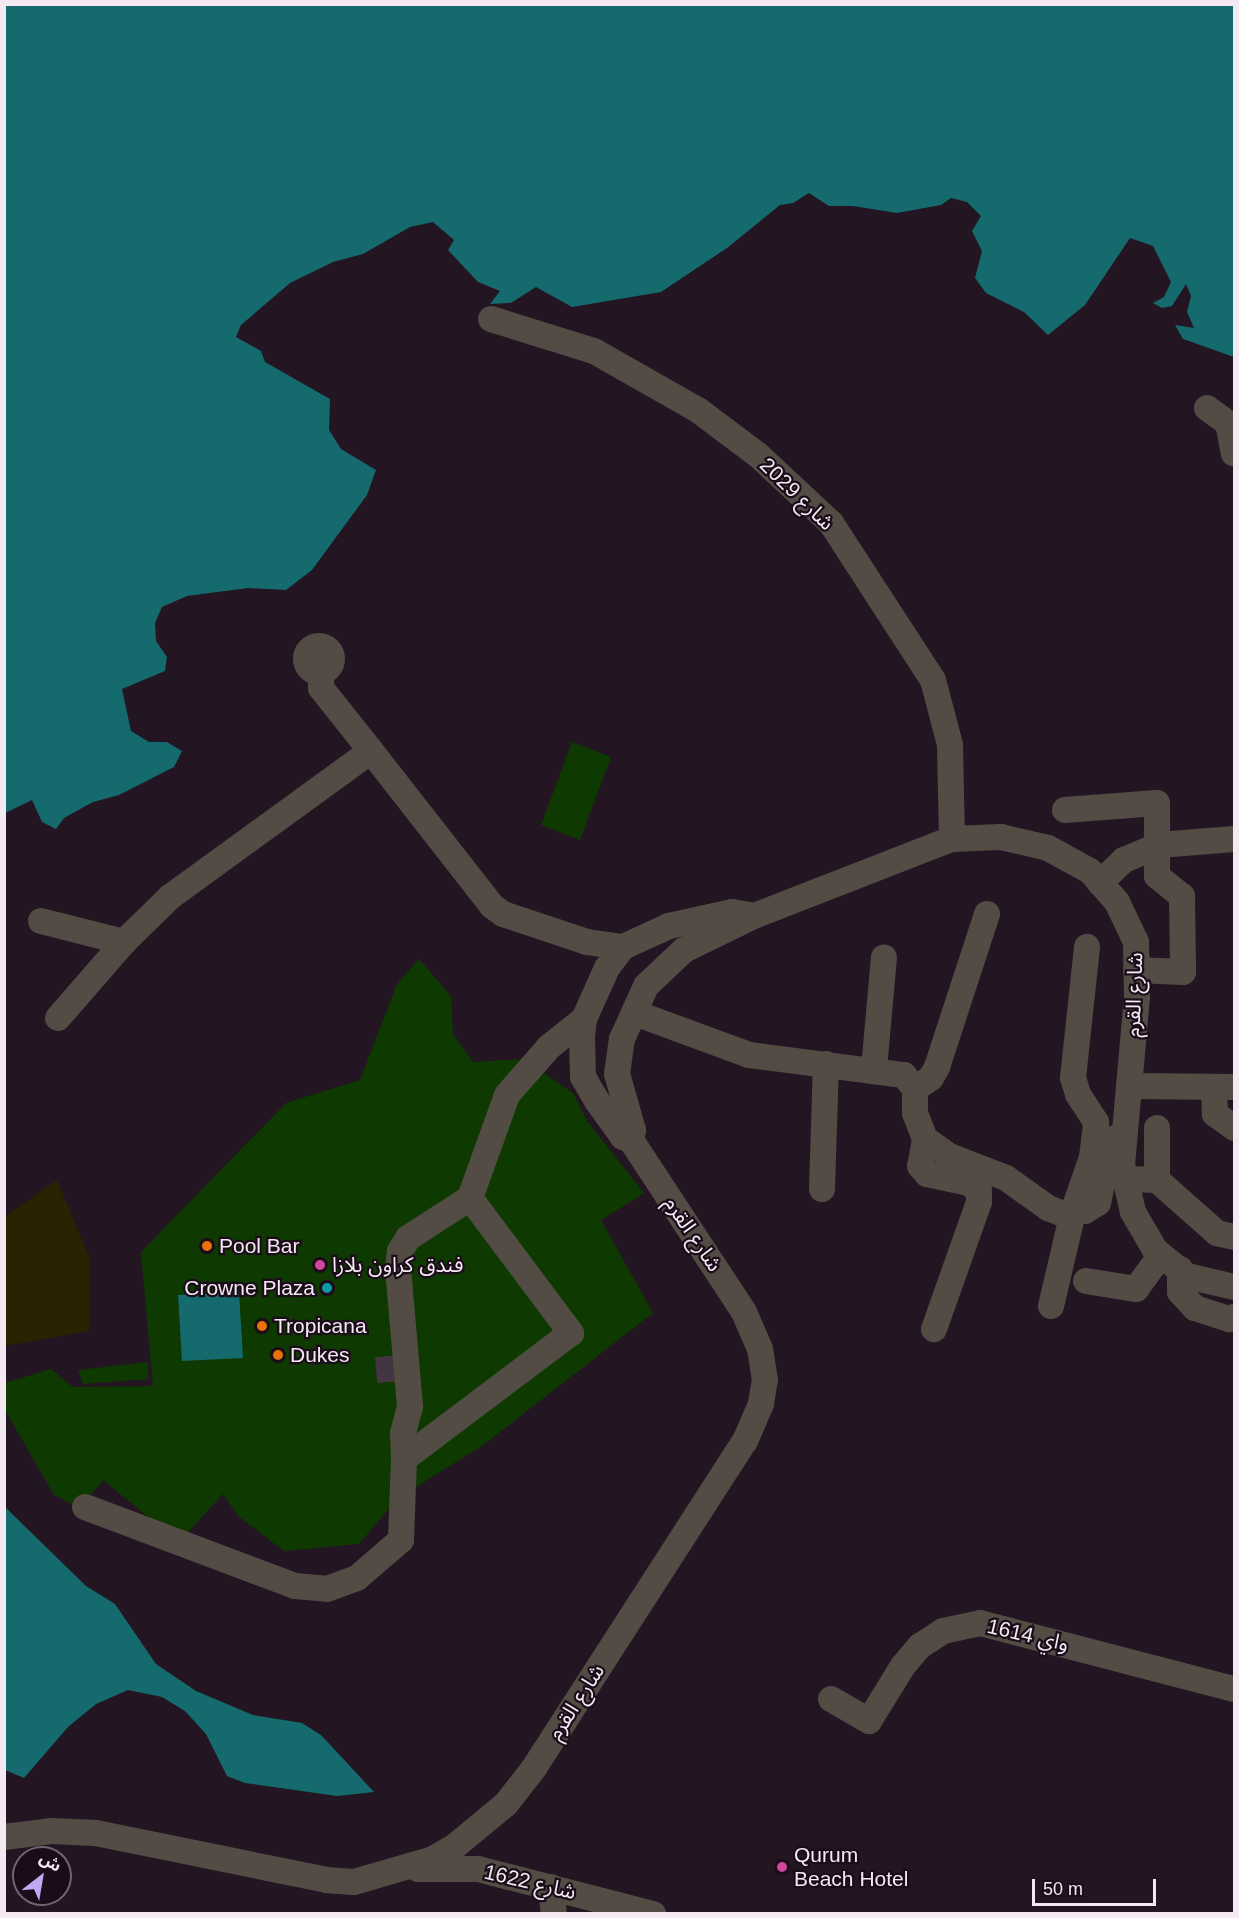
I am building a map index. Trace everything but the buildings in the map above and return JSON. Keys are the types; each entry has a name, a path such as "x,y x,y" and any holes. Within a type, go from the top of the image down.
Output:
{"street":[{"name":"2029 شارع","path":"491,319 594,351 698,410 758,456 831,523 933,680 950,745 952,839"},
{"path":"1207,408 1228,423 1234,453"},
{"path":"321,673 321,688 492,906 503,914 587,942 623,946 607,968 583,1028 583,1077"},
{"path":"58,1018 124,942 170,897 371,751"},
{"path":"1065,810 1157,802 1159,845 1157,876 1182,896 1183,972 1136,970"},
{"name":"شارع القرم","path":"631,1140 633,1130 617,1074 622,1039 646,986 684,950 754,916 952,839 1001,837 1048,848 1090,871 1117,902 1136,942 1129,1086 1122,1164 1133,1212 1170,1262"},
{"path":"1100,883 1124,860 1159,845 1234,839"},
{"name":"شارع القرم","path":"623,946 669,926 732,912 754,916"},
{"path":"915,1089 931,1078 937,1066 987,914"},
{"path":"41,921 124,942"},
{"path":"1051,1306 1073,1212 1092,1157 1096,1122 1078,1094 1073,1078 1087,947"},
{"path":"874,1069 884,957"},
{"path":"607,968 624,958 633,960 646,973 646,986"},
{"path":"635,1013 749,1055 874,1069 904,1075 915,1089 915,1113 925,1139 920,1166 927,1174 969,1182 979,1191 979,1202 934,1329"},
{"path":"583,1028 586,1048 604,1056 622,1039"},
{"path":"85,1507 295,1586 327,1589 357,1578 401,1540 403,1433 410,1406 398,1269 400,1251 408,1238 470,1198 507,1095 549,1047 583,1028"},
{"path":"536,1064 568,1067 583,1077"},
{"path":"822,1189 826,1064"},
{"name":"شارع القرم","path":"4,1837 51,1832 96,1833 326,1880 354,1882 406,1870 454,1847 513,1795 745,1441 761,1404 765,1380 760,1349 744,1311 631,1140 623,1137 583,1077"},
{"path":"1129,1086 1224,1087 1215,1114 1234,1128"},
{"path":"1157,1128 1157,1180"},
{"path":"925,1139 950,1156 1006,1178 1048,1208 1073,1212 1085,1211 1098,1203 1111,1141 1125,1132"},
{"path":"1126,1179 1157,1180 1217,1233 1234,1237"},
{"path":"404,1459 571,1333 470,1198"},
{"path":"1086,1281 1136,1289 1170,1262"},
{"path":"1170,1262 1187,1276 1234,1287"},
{"path":"1170,1262 1180,1292 1195,1308 1230,1319 1234,1317"},
{"path":"388,1356 385,1303 398,1269"},
{"path":"391,1392 393,1418 403,1433"},
{"name":"واي 1614","path":"831,1699 869,1721 903,1666 920,1646 944,1631 980,1623 1234,1689"},
{"name":"1622 شارع","path":"406,1870 478,1869 653,1914"},
{"path":"551,1887 554,1914"}],"shaded area":[{"path":"4,5 1234,5 1234,357 1183,339 1175,325 1194,328 1187,312 1191,296 1186,284 1172,306 1162,308 1153,303 1164,297 1171,282 1153,246 1130,238 1085,305 1048,335 1024,312 986,293 975,278 982,251 972,231 981,216 967,202 951,198 941,205 897,213 853,206 829,206 809,193 793,203 780,205 727,248 661,292 572,307 536,287 511,303 490,304 500,291 478,282 448,250 454,240 433,222 410,227 363,254 333,262 290,283 241,325 236,337 261,351 265,362 330,399 329,430 341,449 376,470 367,495 312,570 286,590 248,588 187,596 162,607 155,623 156,641 167,657 165,671 122,689 131,731 149,742 167,742 182,751 174,767 119,795 93,802 64,818 56,829 42,822 32,800 5,813"},
{"path":"572,742 611,757 580,840 541,825"},
{"path":"419,959 451,996 453,1034 473,1062 524,1059 573,1093 587,1121 644,1193 601,1220 653,1313 482,1446 398,1498 359,1544 284,1551 238,1516 223,1494 179,1542 103,1480 80,1508 54,1495 5,1410 5,1383 51,1369 73,1387 153,1386 141,1252 286,1103 360,1080 397,984"},
{"path":"239,1292 243,1358 182,1361 178,1295"},
{"path":"148,1362 148,1379 83,1384 78,1370"},
{"path":"4,1506 86,1586 115,1604 156,1664 196,1691 253,1715 302,1723 321,1735 374,1792 337,1796 245,1783 227,1776 206,1734 185,1711 162,1697 128,1690 96,1704 68,1727 24,1778 5,1770"}],"sand":[{"path":"57,1180 89,1257 89,1331 5,1346 5,1216"}],"tunnel":[{"path":"388,1356 391,1392"}],"place":[{"name":"Pool Bar","path":"207,1246"},
{"name":"فندق كراون بلازا","path":"320,1265"},
{"name":"Crowne Plaza","path":"327,1288"},
{"name":"Tropicana","path":"262,1326"},
{"name":"Dukes","path":"278,1355"},
{"name":"Qurum Beach Hotel","path":"782,1867"}]}
